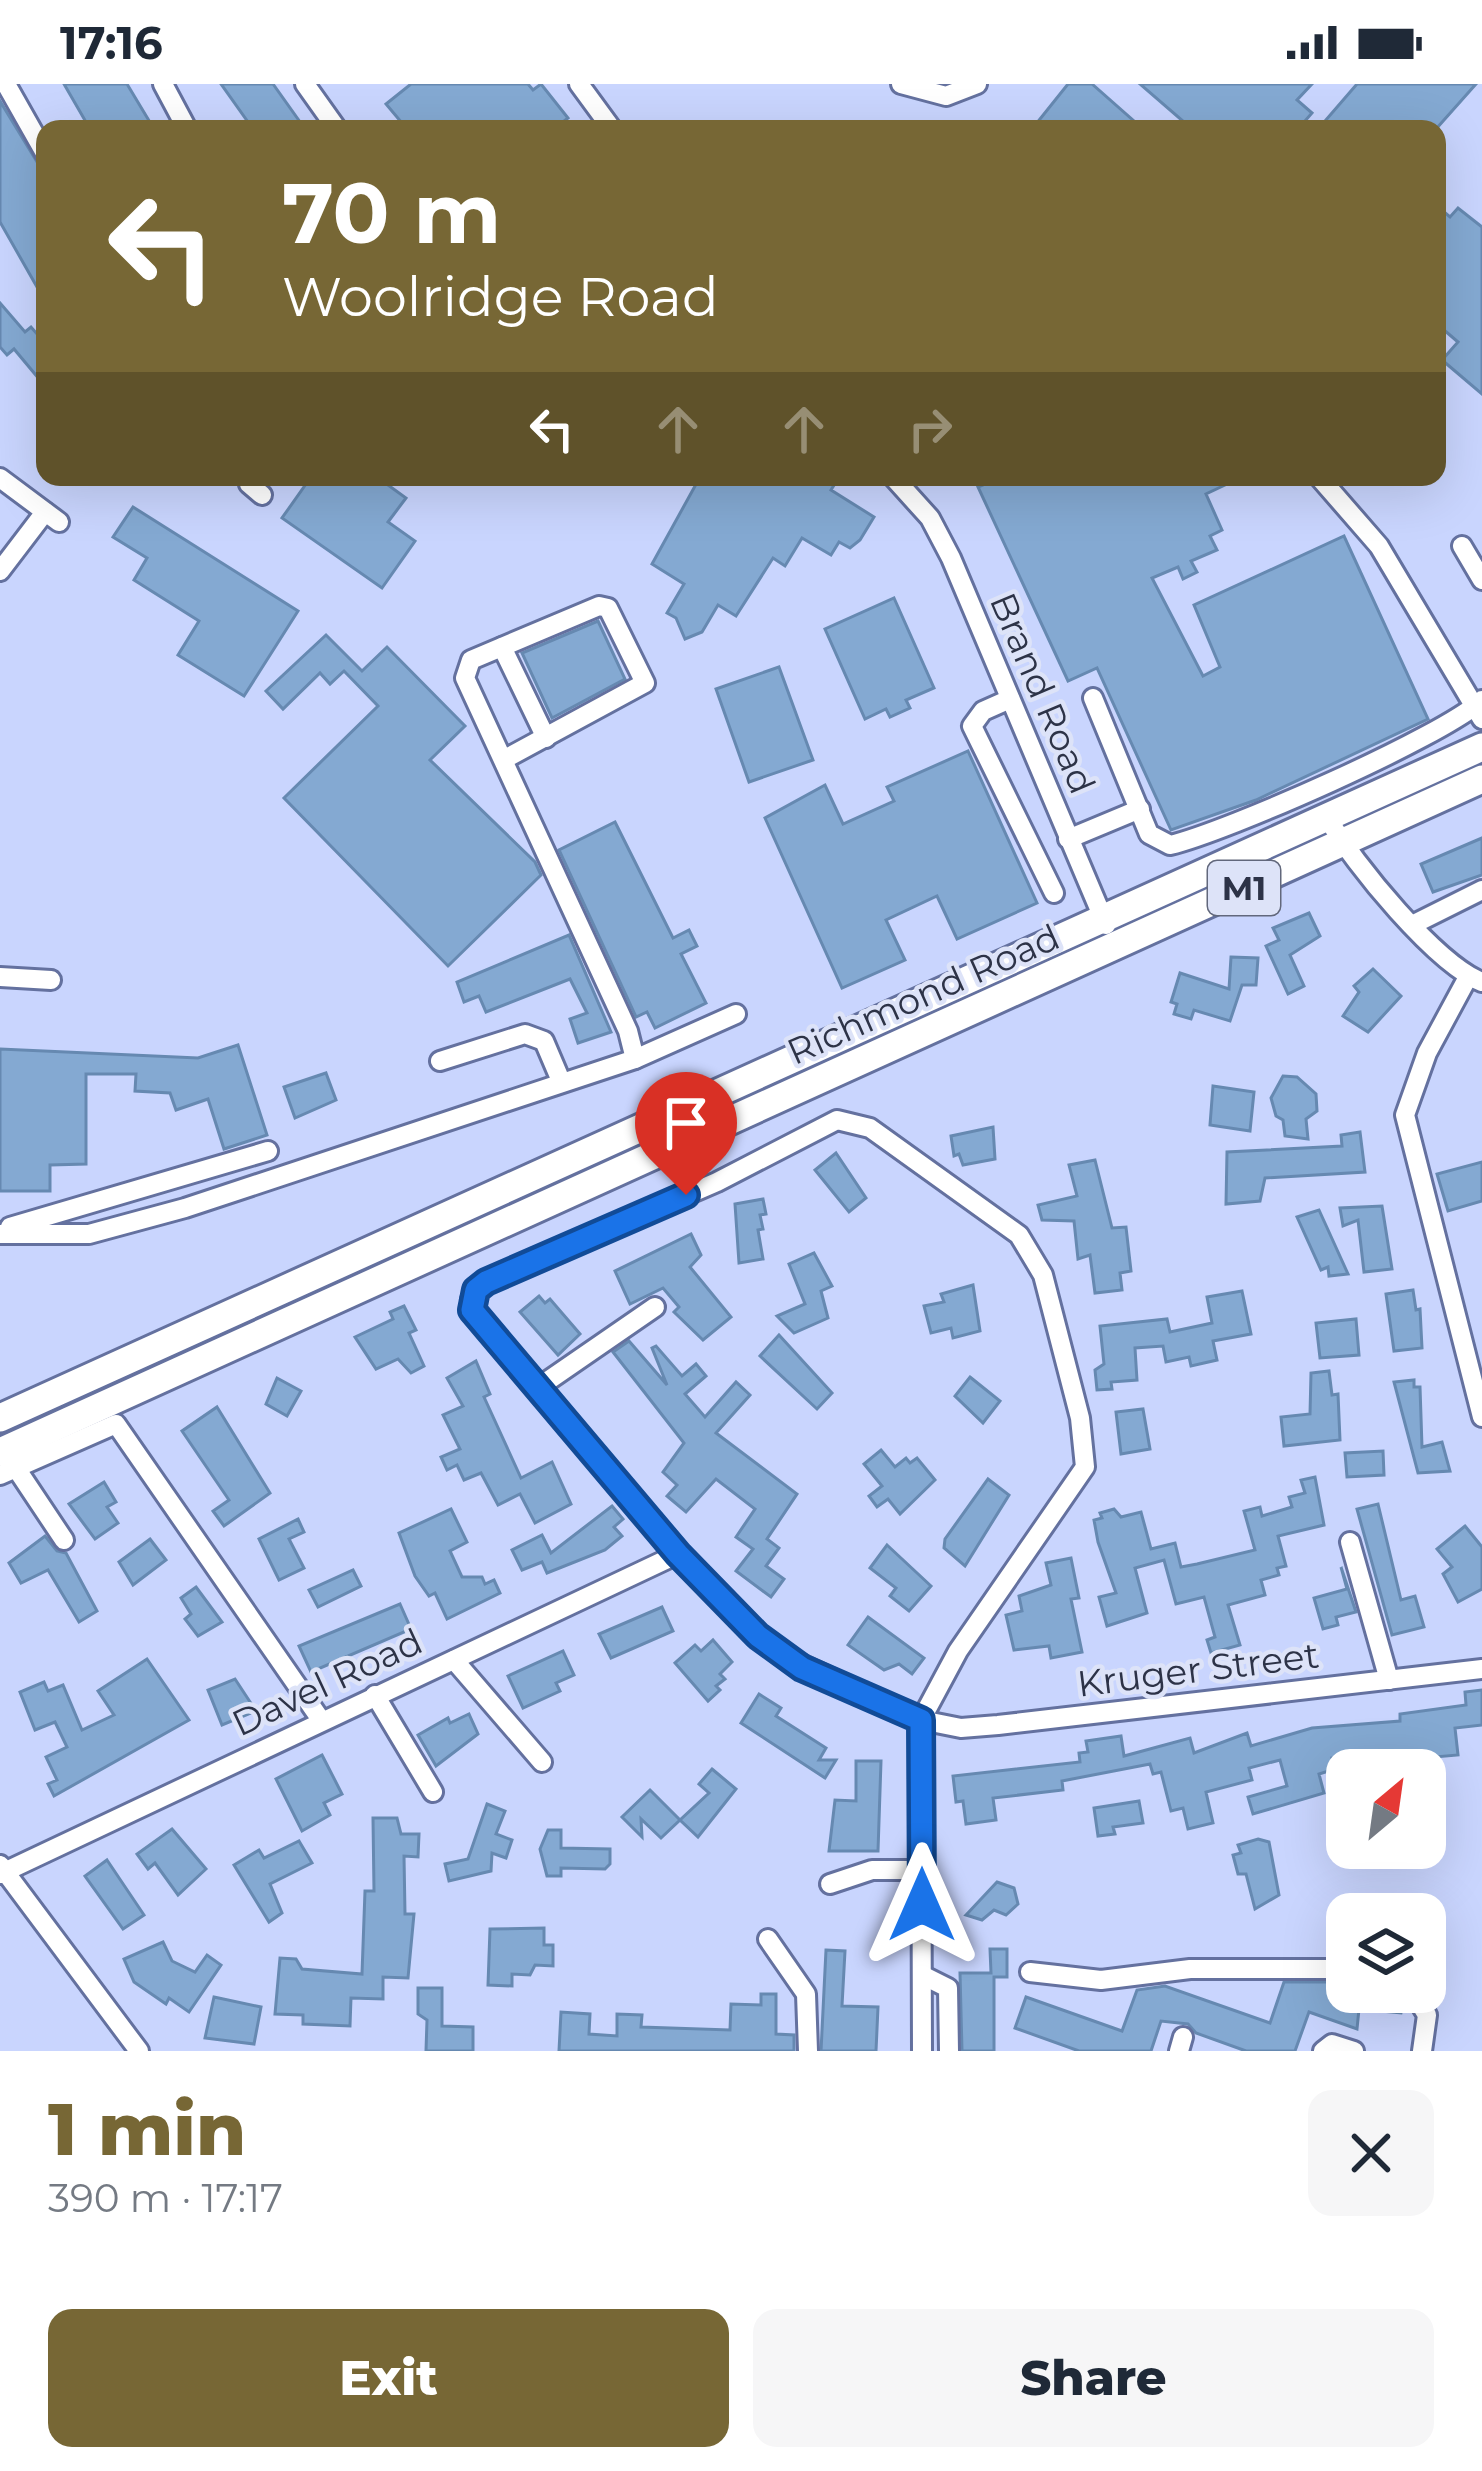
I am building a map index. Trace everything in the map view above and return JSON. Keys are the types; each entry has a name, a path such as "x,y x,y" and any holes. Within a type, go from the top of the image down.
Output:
{"highway":[{"name":"Richmond Road","path":"1336,831 1482,747"},
{"name":"Richmond Road","path":"0,1418 1336,831 1482,779"},
{"name":"Richmond Road","path":"5,1465 1109,934"}],"street":[{"path":"6,84 36,137"},
{"path":"163,84 182,120"},
{"path":"305,84 331,120"},
{"path":"579,84 605,120"},
{"path":"901,84 946,96 977,84"},
{"path":"0,478 52,517 0,571"},
{"path":"251,486 262,496"},
{"name":"Brand Road","path":"900,486 941,538 1109,934"},
{"path":"1094,698 1150,834 1160,843 1192,839 1480,708 1379,546 1326,486"},
{"path":"1462,546 1482,580"},
{"path":"503,760 643,686 646,679 604,606 502,647 465,668 503,760 628,1031 635,1059"},
{"path":"502,647 546,738"},
{"path":"1010,699 983,711 972,726 1054,893"},
{"path":"1068,839 1140,809"},
{"path":"1336,831 1414,924 1475,980 1426,1053 1405,1114 1482,1417"},
{"path":"1414,924 1482,890"},
{"path":"0,977 51,980"},
{"path":"0,1232 89,1234 147,1219 635,1059 736,1014"},
{"path":"440,1061 526,1034 544,1041 561,1082"},
{"name":"Kruger Street","path":"921,1720 958,1651 1079,1482 1086,1447 1033,1255 1004,1219 870,1128 848,1120 826,1125 716,1182 476,1290 472,1310 536,1389 678,1554 778,1653 921,1720 944,1726 998,1725 1482,1670"},
{"path":"0,1232 268,1151"},
{"path":"536,1389 656,1307"},
{"path":"64,1540 5,1465 116,1424 321,1720"},
{"path":"1350,1542 1389,1680"},
{"name":"Davel Road","path":"2,1870 678,1554"},
{"path":"454,1660 542,1762"},
{"path":"376,1695 433,1792"},
{"path":"921,1720 922,2051"},
{"path":"2,1870 139,2051"},
{"path":"830,1885 872,1870 921,1870"},
{"path":"768,1939 806,1994 808,2051"},
{"path":"1030,1972 1101,1980 1190,1969 1326,1969"},
{"path":"922,1975 947,1988 949,2051"},
{"path":"1422,2051 1426,2013"},
{"path":"1322,2051 1332,2044 1354,2051"}],"building":[{"path":"64,84 127,84 149,120 85,120"},
{"path":"221,84 273,84 299,120 247,120"},
{"path":"411,84 528,84 533,90 541,84 568,118 399,120 386,104"},
{"path":"1068,84 1092,84 1133,120 1039,120"},
{"path":"1140,84 1312,84 1297,100 1312,113 1306,120 1182,120"},
{"path":"1357,84 1476,84 1444,120 1326,120"},
{"path":"0,101 36,160 36,285 0,222"},
{"path":"1458,208 1482,227 1482,394 1446,363 1446,356 1458,342 1446,332 1446,214 1450,217"},
{"path":"0,303 25,332 31,327 36,333 36,375 14,349 7,355 0,347"},
{"path":"305,486 389,486 406,498 388,522 415,541 382,588 282,518"},
{"path":"695,486 834,486 831,490 874,517 860,540 850,548 839,542 831,555 802,538 785,566 773,558 736,616 718,605 702,632 685,639 676,618 667,613 684,584 652,564"},
{"path":"1223,486 1206,494 1222,530 1210,536 1217,550 1191,561 1197,572 1183,579 1178,567 1152,578 1203,676 1220,667 1194,605 1344,536 1428,719 1256,800 1171,830 1097,668 1068,681 978,487"},
{"path":"133,507 298,611 244,696 178,655 199,621 134,580 147,558 113,537"},
{"path":"894,598 934,688 906,700 910,708 890,717 886,709 865,719 825,629"},
{"path":"598,621 625,679 552,718 522,653"},
{"path":"326,635 362,671 387,647 465,726 430,760 535,862 541,875 448,966 284,798 378,706 344,671 330,684 320,673 283,709 266,691"},
{"path":"779,667 813,760 749,782 716,689"},
{"path":"968,751 1037,903 957,939 937,896 886,920 905,960 842,988 765,818 825,785 843,824 894,801 887,787"},
{"path":"615,822 673,938 689,930 697,946 681,954 706,1003 655,1028 647,1012 636,1017 559,850"},
{"path":"1482,838 1482,875 1433,892 1421,864"},
{"path":"1309,913 1320,936 1290,955 1304,986 1288,994 1266,946 1279,940 1273,928"},
{"path":"569,935 611,1032 578,1043 570,1019 587,1013 570,979 486,1012 479,996 464,1002 457,982"},
{"path":"1231,957 1258,958 1256,985 1242,985 1230,1021 1194,1010 1191,1019 1174,1014 1177,1004 1171,1002 1180,973 1229,989"},
{"path":"1373,969 1401,996 1368,1032 1343,1016 1359,992 1354,986"},
{"path":"238,1045 267,1135 224,1149 208,1099 176,1110 170,1093 135,1091 136,1074 86,1074 86,1164 50,1165 50,1191 0,1191 0,1049 198,1058"},
{"path":"326,1073 336,1100 295,1118 284,1087"},
{"path":"1283,1076 1297,1077 1316,1094 1317,1111 1306,1119 1308,1139 1285,1136 1283,1120 1276,1116 1271,1098"},
{"path":"1213,1086 1254,1092 1250,1131 1210,1125"},
{"path":"993,1127 995,1159 963,1165 959,1154 954,1156 951,1136"},
{"path":"1360,1132 1365,1172 1265,1178 1260,1201 1226,1204 1227,1152 1342,1146 1341,1135"},
{"path":"836,1153 866,1198 849,1212 815,1170"},
{"path":"1095,1160 1112,1228 1126,1227 1131,1271 1120,1273 1122,1290 1095,1293 1090,1255 1078,1259 1074,1221 1042,1220 1038,1205 1077,1196 1069,1165"},
{"path":"1482,1162 1482,1201 1448,1211 1437,1174"},
{"path":"763,1199 766,1214 760,1215 763,1229 758,1230 763,1259 739,1263 735,1204"},
{"path":"1382,1206 1392,1269 1364,1272 1358,1220 1343,1226 1340,1208"},
{"path":"1319,1210 1348,1274 1329,1276 1328,1267 1321,1270 1297,1217"},
{"path":"691,1234 701,1255 690,1267 731,1317 703,1340 674,1312 679,1307 663,1288 630,1304 615,1271"},
{"path":"814,1253 832,1286 821,1291 828,1318 794,1333 777,1316 805,1304 789,1264"},
{"path":"973,1285 980,1331 953,1338 951,1328 931,1333 924,1306 944,1302 941,1294"},
{"path":"1413,1290 1416,1310 1420,1309 1422,1348 1394,1351 1386,1294"},
{"path":"1242,1291 1251,1334 1213,1341 1217,1360 1191,1366 1189,1357 1166,1362 1163,1346 1135,1348 1137,1380 1111,1382 1112,1389 1097,1390 1095,1370 1104,1364 1100,1326 1167,1319 1170,1332 1212,1323 1207,1297"},
{"path":"539,1296 545,1303 550,1299 580,1334 558,1355 520,1312"},
{"path":"404,1306 416,1330 409,1333 424,1366 411,1373 398,1359 376,1369 355,1337 393,1319 390,1312"},
{"path":"1356,1319 1359,1355 1320,1358 1316,1323"},
{"path":"779,1335 832,1393 817,1409 760,1356"},
{"path":"629,1341 667,1385 652,1348 656,1346 682,1376 696,1364 706,1376 685,1394 705,1417 736,1382 750,1395 716,1433 797,1494 767,1539 779,1548 766,1566 784,1579 771,1597 736,1571 753,1549 736,1537 755,1509 716,1479 686,1512 667,1496 677,1485 663,1472 684,1443 613,1352"},
{"path":"476,1361 490,1394 484,1397 521,1478 552,1462 571,1504 535,1523 520,1494 498,1505 481,1473 464,1480 457,1465 447,1470 441,1457 460,1449 443,1415 463,1406 447,1378"},
{"path":"1329,1371 1332,1395 1338,1394 1340,1440 1284,1446 1281,1417 1310,1414 1311,1373"},
{"path":"970,1377 1000,1401 983,1423 955,1396"},
{"path":"277,1378 301,1391 287,1416 266,1404"},
{"path":"1414,1380 1414,1387 1420,1387 1422,1447 1442,1442 1450,1471 1418,1473 1394,1382"},
{"path":"217,1407 270,1493 224,1526 213,1511 229,1500 182,1431"},
{"path":"1143,1409 1150,1449 1121,1454 1116,1412"},
{"path":"881,1450 895,1467 906,1458 910,1463 917,1458 935,1480 900,1514 888,1499 877,1507 869,1496 882,1486 864,1464"},
{"path":"1383,1451 1384,1475 1347,1477 1345,1453"},
{"path":"1315,1477 1324,1525 1278,1536 1286,1566 1277,1568 1279,1575 1261,1580 1265,1595 1228,1605 1240,1645 1211,1653 1207,1640 1215,1637 1204,1597 1176,1604 1164,1560 1135,1568 1147,1613 1107,1626 1099,1597 1116,1593 1098,1542 1094,1520 1102,1518 1100,1513 1114,1509 1121,1517 1141,1512 1151,1549 1175,1543 1181,1567 1255,1550 1244,1511 1260,1507 1262,1516 1292,1507 1289,1497 1305,1493 1301,1480"},
{"path":"988,1479 1009,1495 965,1566 944,1548 945,1539"},
{"path":"104,1482 116,1502 107,1507 118,1523 95,1539 69,1504"},
{"path":"1378,1504 1401,1600 1415,1596 1424,1627 1392,1635 1357,1509"},
{"path":"612,1506 623,1519 614,1527 622,1536 605,1550 547,1573 542,1562 522,1570 512,1550 542,1535 551,1553"},
{"path":"451,1509 467,1542 450,1551 462,1577 482,1577 485,1584 494,1580 500,1593 447,1619 435,1593 429,1596 415,1576 399,1533"},
{"path":"298,1519 304,1532 289,1539 304,1568 279,1580 259,1539"},
{"path":"1465,1526 1482,1547 1482,1589 1458,1602 1443,1574 1452,1567 1437,1549"},
{"path":"45,1536 57,1551 66,1553 97,1611 79,1622 48,1570 21,1583 9,1563"},
{"path":"150,1539 166,1560 133,1585 119,1562"},
{"path":"887,1545 931,1586 909,1611 890,1596 896,1588 870,1568"},
{"path":"1071,1558 1079,1598 1071,1599 1082,1652 1051,1658 1049,1646 1014,1650 1006,1615 1022,1611 1019,1596 1051,1585 1046,1563"},
{"path":"1341,1567 1356,1612 1336,1617 1338,1625 1323,1629 1314,1598 1347,1589"},
{"path":"353,1570 361,1586 318,1607 309,1590"},
{"path":"196,1587 222,1622 198,1636 185,1619 191,1614 181,1598"},
{"path":"400,1604 411,1629 311,1672 299,1646"},
{"path":"662,1607 673,1631 611,1658 599,1634"},
{"path":"868,1617 924,1658 912,1674 899,1664 884,1670 848,1645"},
{"path":"713,1640 732,1662 720,1674 725,1679 716,1686 720,1690 708,1701 675,1663 695,1645 701,1651"},
{"path":"563,1651 574,1675 556,1683 560,1691 523,1708 508,1676"},
{"path":"147,1659 189,1720 54,1796 48,1784 57,1780 46,1757 67,1747 55,1722 35,1730 20,1692 44,1682 48,1691 63,1685 82,1730 114,1715 98,1691"},
{"path":"235,1679 256,1711 222,1725 208,1690"},
{"path":"1482,1690 1482,1725 1455,1728 1458,1755 1446,1756 1446,1749 1326,1749 1326,1772 1319,1774 1324,1793 1253,1814 1248,1797 1287,1786 1280,1760 1249,1768 1252,1780 1206,1792 1213,1823 1188,1829 1183,1808 1171,1811 1161,1772 1153,1774 1150,1764 1062,1781 1063,1790 993,1798 996,1820 966,1824 963,1801 956,1802 953,1776 1080,1762 1079,1753 1088,1752 1086,1741 1121,1736 1124,1756 1190,1738 1194,1753 1247,1733 1251,1746 1312,1728 1400,1721 1400,1714 1466,1705 1465,1692"},
{"path":"759,1694 781,1708 776,1716 826,1748 819,1760 836,1760 825,1778 741,1723"},
{"path":"469,1714 478,1734 436,1766 418,1735 448,1718 450,1723"},
{"path":"322,1755 342,1794 324,1803 330,1815 302,1831 276,1779"},
{"path":"856,1761 881,1761 878,1851 829,1851 835,1800 856,1801"},
{"path":"712,1769 736,1789 698,1837 680,1820 709,1793 699,1784"},
{"path":"650,1790 680,1820 661,1838 641,1819 642,1837 622,1817"},
{"path":"1139,1801 1143,1823 1113,1827 1115,1834 1098,1836 1094,1808"},
{"path":"487,1804 505,1811 496,1834 512,1840 506,1858 492,1853 491,1871 449,1881 445,1864 468,1859"},
{"path":"373,1818 397,1818 401,1834 419,1834 418,1857 404,1856 405,1914 414,1914 408,1978 383,1977 383,1999 351,1998 350,2026 303,2024 303,2015 275,2014 280,1958 296,1959 302,1969 362,1974 365,1891 374,1891"},
{"path":"172,1829 206,1869 178,1895 155,1863 148,1869 137,1854"},
{"path":"548,1830 561,1830 561,1848 610,1849 610,1864 605,1869 561,1868 561,1876 547,1876 540,1849"},
{"path":"1258,1839 1269,1842 1279,1895 1255,1909 1246,1874 1238,1874 1233,1855 1241,1853 1238,1845"},
{"path":"299,1841 312,1863 270,1884 282,1913 269,1922 234,1865 259,1850 264,1858"},
{"path":"107,1860 144,1915 123,1929 85,1876"},
{"path":"997,1882 1014,1888 1018,1904 1006,1915 994,1910 982,1920 966,1915"},
{"path":"544,1928 544,1945 553,1945 553,1966 535,1965 530,1975 512,1974 512,1986 488,1985 490,1929"},
{"path":"163,1942 172,1961 195,1972 207,1955 221,1965 189,2012 169,1998 166,2004 134,1982 124,1959"},
{"path":"990,1949 1007,1949 1007,1977 994,1977 994,2051 962,2051 960,1973 991,1973"},
{"path":"826,1950 845,1951 842,2006 878,2007 876,2051 821,2051"},
{"path":"1284,1982 1326,1982 1326,2013 1359,2013 1357,2029 1309,2012 1295,2051 1246,2051 1196,2033 1188,2024 1161,2021 1151,2051 1079,2051 1015,2028 1026,1997 1122,2031 1137,1990 1165,1986 1270,2023"},
{"path":"418,1988 442,1988 442,2026 473,2027 473,2051 426,2051 427,2020 418,2014"},
{"path":"761,1994 776,1994 776,2034 794,2035 794,2051 559,2051 561,2012 590,2014 589,2034 617,2036 617,2014 642,2015 641,2027 730,2030 731,2004 761,2005"},
{"path":"214,1997 261,2007 254,2044 205,2038"}],"route":[{"path":"686,1195 486,1282 471,1300 472,1310 678,1554 758,1636 802,1668 921,1720 922,1905"}]}
